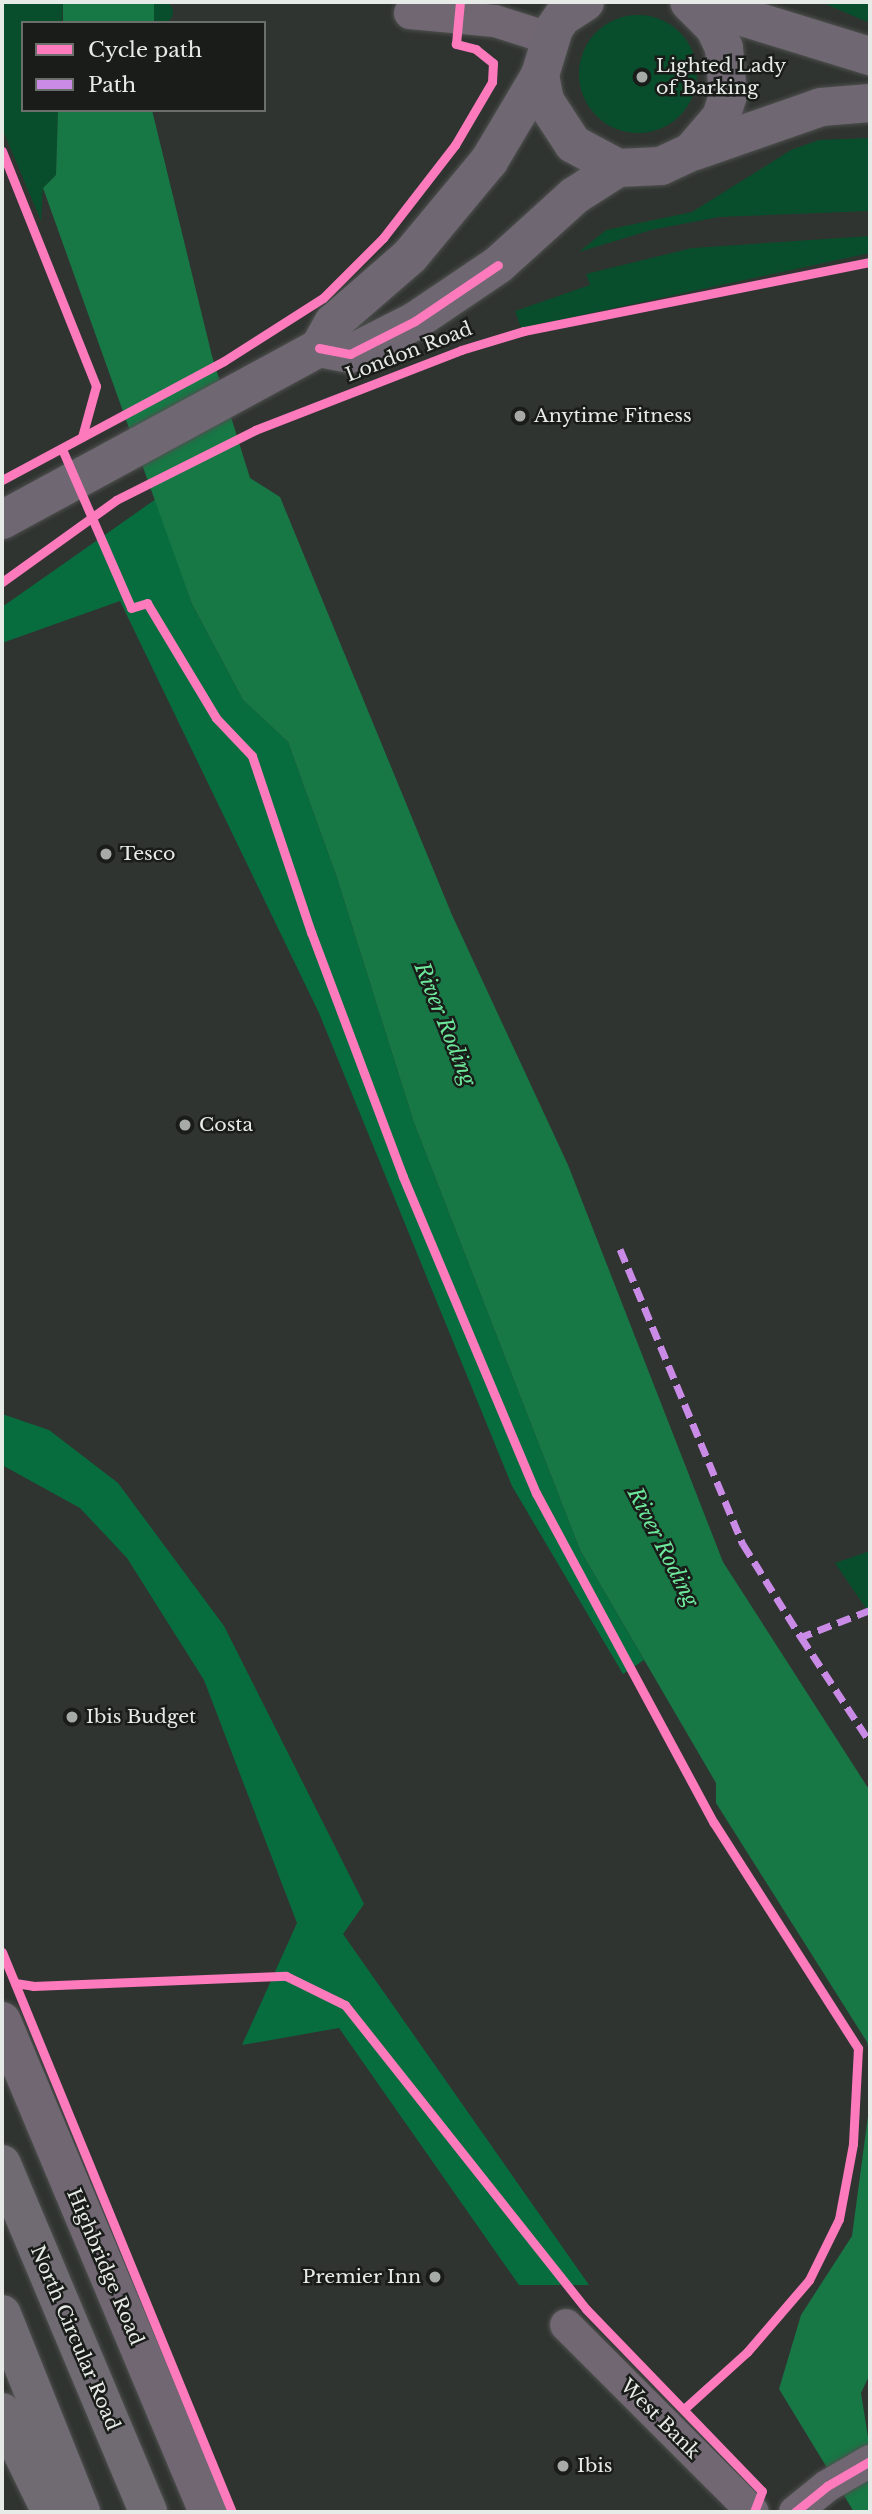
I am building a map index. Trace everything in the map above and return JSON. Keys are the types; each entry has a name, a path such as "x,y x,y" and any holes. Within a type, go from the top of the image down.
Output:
{"highway":[{"name":"North Circular Road","path":"2,2164 148,2512"},
{"path":"2,2314 81,2512"},
{"path":"2,2412 51,2512"}],"main road":[{"path":"691,2 870,56"},
{"path":"691,2 714,27 729,71 720,117 691,152"},
{"path":"2,520 319,348 333,323 410,256 489,161 540,75 564,15"},
{"path":"540,75 545,102 573,144 618,168 661,166 691,152 821,107 870,103"},
{"name":"London Road","path":"319,348 350,354 415,321 498,265 574,196 618,168"}],"street":[{"path":"410,13 495,21 564,15"},
{"name":"Highbridge Road","path":"2,2021 208,2512"},
{"name":"West Bank","path":"566,2325 753,2512"},
{"path":"798,2510 827,2486 870,2461"}],"shaded area":[{"path":"2,2 63,2 62,21 21,21 21,112 58,112 56,175 43,188 41,221 2,128"},
{"path":"158,2 166,2 172,8 172,16 167,21 157,21 152,16 152,8"},
{"path":"821,2 870,2 870,22 865,21"},
{"path":"638,15 661,19 680,32 693,51 697,74 693,97 680,116 661,129 638,133 615,129 596,116 583,97 579,74 583,51 596,32 615,19"},
{"path":"870,138 870,211 719,217 651,230 579,252 606,230 692,212 791,150 819,140"},
{"path":"870,236 870,253 521,328 515,311 590,285 586,274 692,248"},
{"path":"156,499 192,604 243,700 288,742 337,878 414,1123 580,1550 644,1660 623,1674 512,1486 319,1013 120,601 2,643 2,607"},
{"path":"2,1414 49,1430 118,1483 224,1626 364,1904 343,1934 589,2285 519,2285 339,2028 242,2045 297,1923 204,1680 127,1558 80,1508 2,1465"},
{"path":"870,1551 870,1614 835,1563"}],"water":[{"path":"63,2 154,2 154,21 63,21"},
{"name":"River Roding","path":"58,112 152,112 212,356 250,478 280,497 452,915 568,1165 723,1562 870,1791 870,2056 867,2042 716,1803 716,1783 580,1550 414,1123 337,878 288,742 243,700 192,604 43,188 56,175"},
{"path":"870,2101 870,2374 861,2393 870,2450 870,2512 854,2512 779,2389 801,2315 852,2236"}],"marked path":[{"path":"620,1249 743,1544 801,1637"},
{"path":"870,1610 801,1637 870,1742"}],"cycle path":[{"path":"2,480 224,361 323,298 383,238 455,145 492,82 493,63 476,49 456,44 460,2"},
{"path":"2,151 96,386 82,437"},
{"path":"2,582 116,500 255,430 461,350 524,331 870,262"},
{"path":"319,348 350,354 415,321 498,265"},
{"path":"62,449 131,608 147,603 216,718 252,756 311,932 403,1177 536,1493 714,1823 858,2048 853,2144 839,2219 809,2280 747,2352 685,2408"},
{"path":"2,1952 232,2512"},
{"path":"15,1983 33,1986 286,1976 345,2005 586,2309 762,2491 754,2512"},
{"path":"795,2512 827,2486 870,2461"}],"place":[{"name":"Lighted Lady of Barking","path":"642,77"},
{"name":"Anytime Fitness","path":"520,416"},
{"name":"Tesco","path":"106,854"},
{"name":"Costa","path":"185,1125"},
{"name":"Ibis Budget","path":"72,1717"},
{"name":"Premier Inn","path":"435,2277"},
{"name":"Ibis","path":"563,2466"}]}
